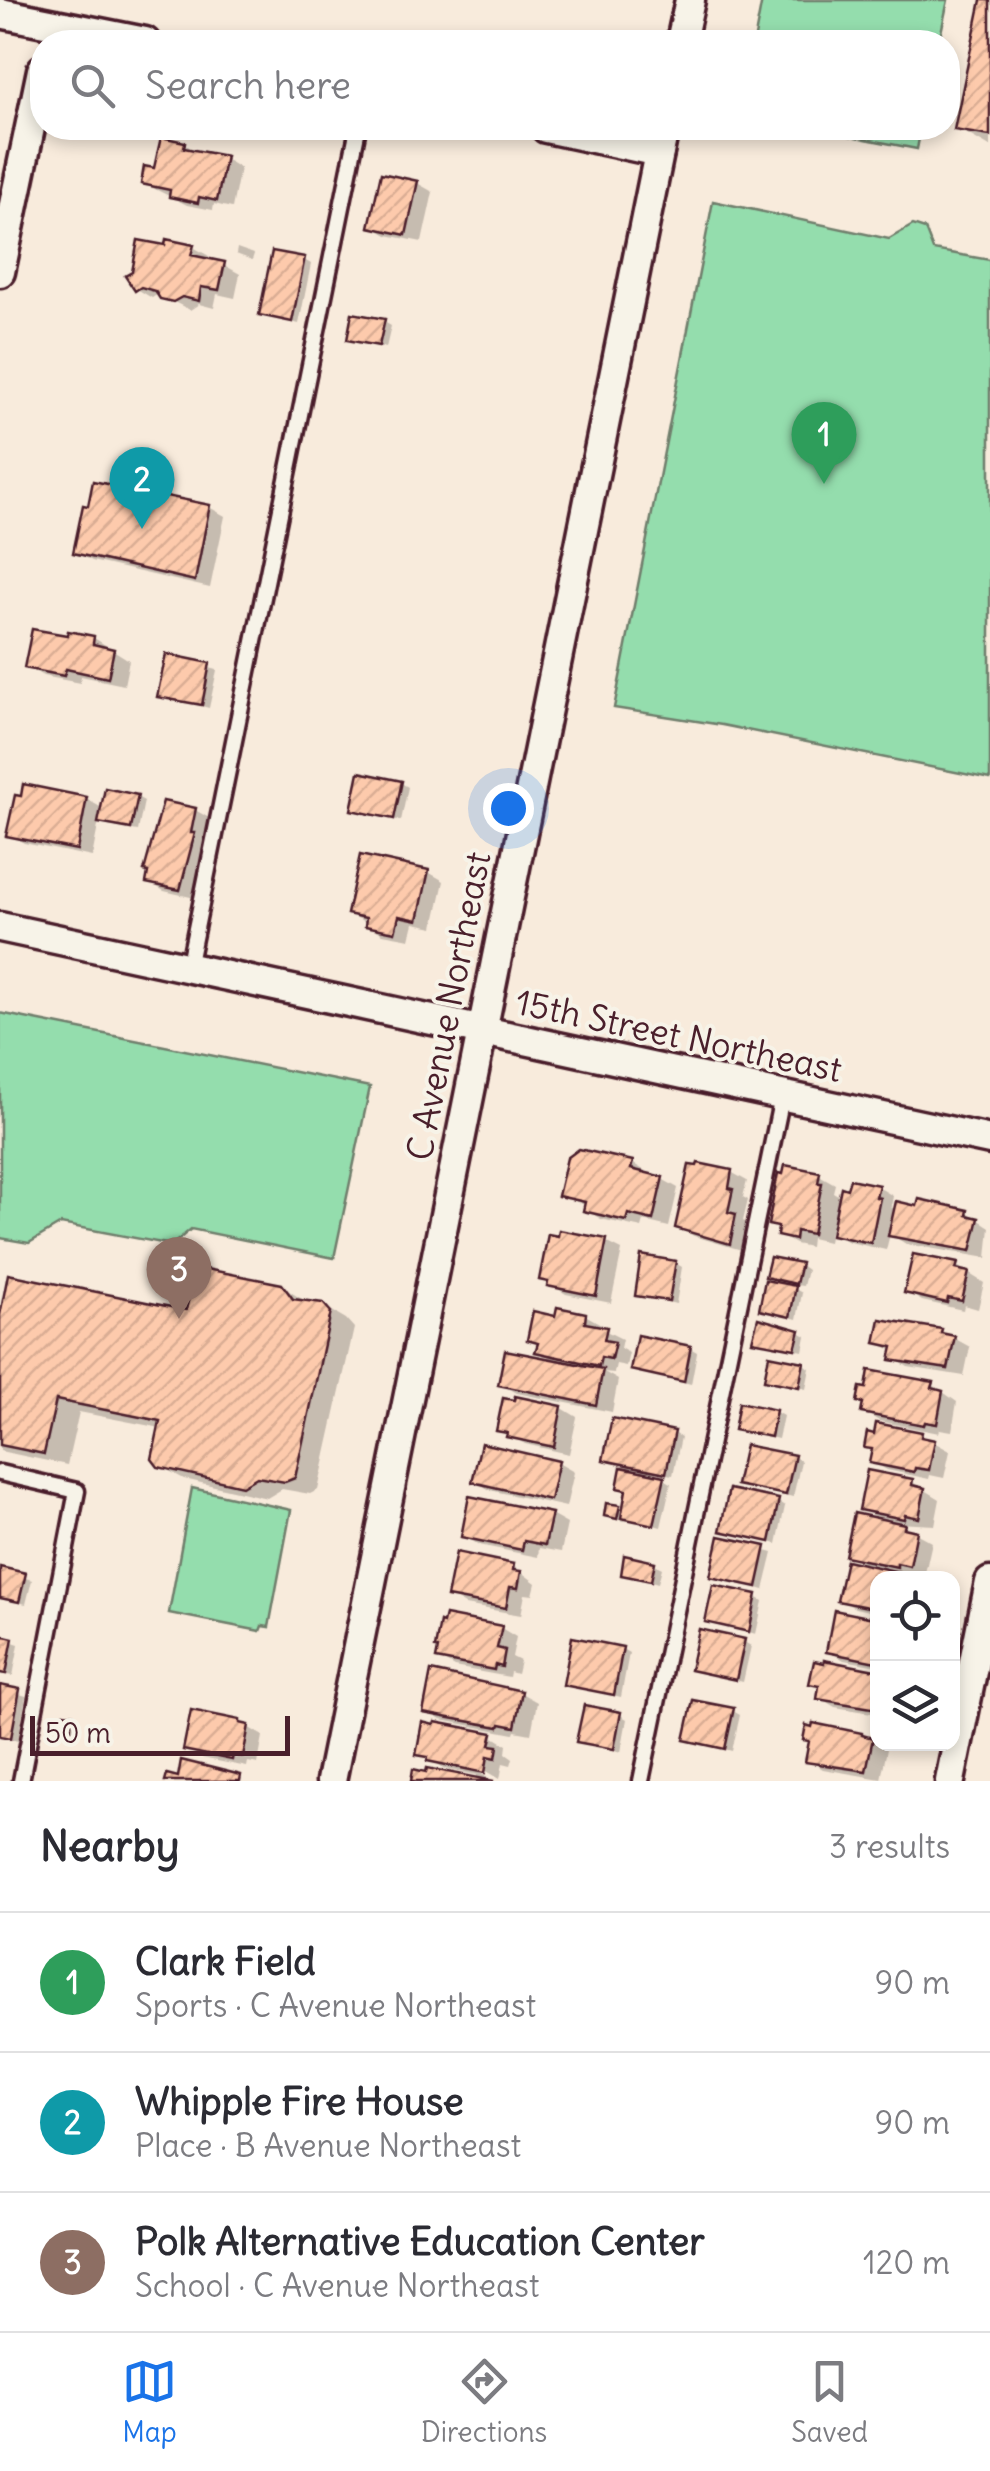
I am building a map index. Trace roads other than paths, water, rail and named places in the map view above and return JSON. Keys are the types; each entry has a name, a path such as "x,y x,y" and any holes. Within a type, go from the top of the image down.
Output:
{"street":[{"path":"684,30 690,0"},
{"path":"0,13 42,30"},
{"path":"0,272 30,128"},
{"name":"C Avenue Northeast","path":"331,1781 661,140"},
{"name":"15th Street Northeast","path":"0,927 990,1140"},
{"path":"950,1781 990,1582"}],"lane":[{"path":"188,968 356,140"},
{"path":"641,1781 782,1097"},
{"path":"0,1474 77,1491 21,1781"}],"place":[{"name":"Clark Field","path":"824,484"},
{"name":"Whipple Fire House","path":"142,529"},
{"name":"Polk Alternative Education Center","path":"179,1319"}]}
